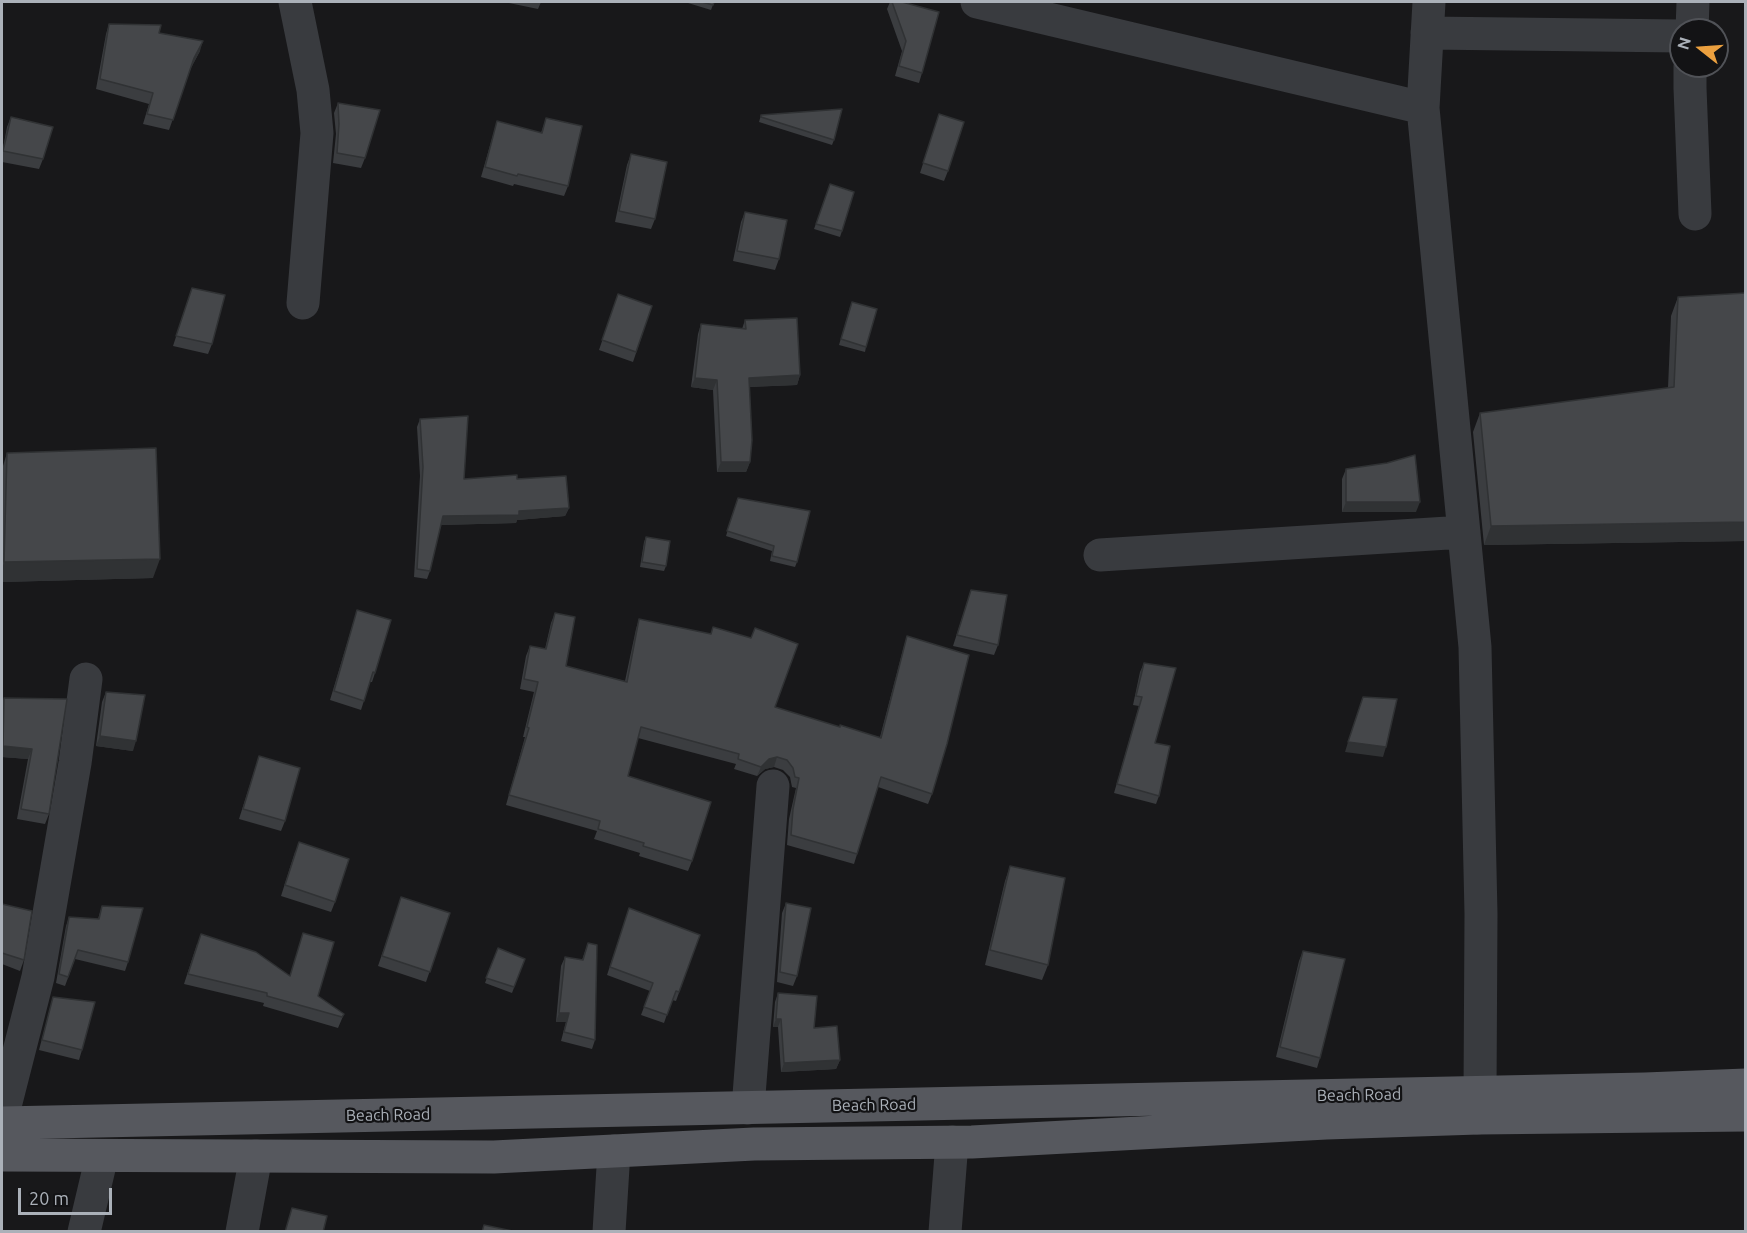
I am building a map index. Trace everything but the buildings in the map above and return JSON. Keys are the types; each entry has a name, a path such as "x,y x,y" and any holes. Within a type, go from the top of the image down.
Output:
{"main road":[{"name":"Beach Road","path":"2,1123 748,1108 1479,1105 1746,1085"},
{"path":"2,1155 494,1157 754,1144 952,1142 1326,1123 1479,1105 1746,1115"}],"street":[{"path":"295,2 313,90 317,133 303,303"},
{"path":"977,2 1423,108"},
{"path":"1692,18 1693,2"},
{"path":"1479,1105 1481,914 1475,647 1423,108 1428,17 1669,35"},
{"path":"1690,78 1695,214"},
{"path":"1100,555 1464,532"},
{"path":"2,1118 38,976 74,775 86,679"},
{"path":"748,1108 773,786"},
{"path":"945,1232 952,1142"},
{"path":"609,1232 614,1151"},
{"path":"84,1232 102,1156"},
{"path":"242,1232 256,1156"}]}
